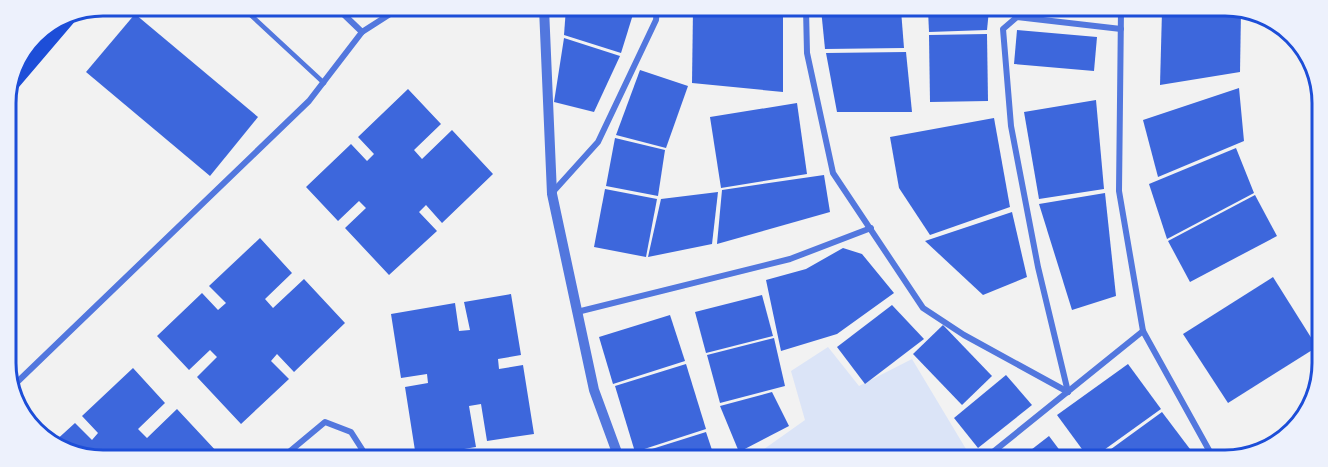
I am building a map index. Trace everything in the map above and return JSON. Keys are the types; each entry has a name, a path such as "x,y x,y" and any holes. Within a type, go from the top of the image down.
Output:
{"main road":[{"path":"22,75 62,27"}],"street":[{"path":"346,17 362,32"},
{"path":"18,381 309,101 362,32 385,17"},
{"path":"544,17 552,194 594,390 616,450"},
{"path":"552,194 598,142 656,17"},
{"path":"806,17 807,53 833,173 923,308 964,335 1068,392"},
{"path":"1068,392 1038,267 1013,138 1003,28 1017,17 1121,29"},
{"path":"1121,17 1119,190 1143,331 1209,450"},
{"path":"577,312 790,260 871,228"},
{"path":"996,450 1143,331"},
{"path":"291,450 324,422 351,432 363,450"}],"lane":[{"path":"253,17 324,82"},
{"path":"49,36 52,39"}],"shaded area":[{"path":"828,347 859,386 912,359 967,450 763,450 805,420 791,371"}],"building":[{"path":"132,17 139,17 258,117 210,176 86,72"},
{"path":"565,17 632,17 621,53 564,35"},
{"path":"693,17 783,17 783,92 692,83"},
{"path":"822,17 902,17 904,48 825,49"},
{"path":"928,17 988,17 987,30 929,32"},
{"path":"1162,17 1241,18 1240,72 1160,85"},
{"path":"1017,30 1097,37 1094,71 1014,64"},
{"path":"987,34 988,101 930,102 929,35"},
{"path":"564,38 620,56 594,112 554,102"},
{"path":"906,52 912,112 837,112 826,53"},
{"path":"640,70 688,86 666,148 616,135"},
{"path":"1239,88 1244,141 1158,177 1143,120"},
{"path":"408,89 441,124 414,150 422,159 452,130 493,174 442,223 426,205 419,212 437,231 389,275 345,228 366,208 359,201 338,221 306,187 351,144 367,161 374,154 358,137"},
{"path":"1096,100 1104,189 1039,199 1024,112"},
{"path":"797,103 807,174 721,188 710,117"},
{"path":"994,118 1010,207 930,235 899,188 890,137"},
{"path":"615,138 665,150 658,196 606,186"},
{"path":"1236,148 1254,193 1167,239 1149,184"},
{"path":"824,175 830,212 717,244 722,190"},
{"path":"605,189 657,199 646,257 594,247"},
{"path":"718,192 712,244 648,257 661,199"},
{"path":"1105,193 1116,296 1072,310 1039,204"},
{"path":"1255,195 1277,236 1190,282 1168,241"},
{"path":"1012,212 1027,277 983,295 925,241"},
{"path":"260,238 292,273 265,299 273,308 304,279 345,323 294,372 277,354 271,361 289,379 241,424 197,377 217,357 210,350 189,370 157,336 202,293 218,310 226,303 209,286"},
{"path":"843,248 862,254 894,293 837,334 781,351 766,280 806,269"},
{"path":"1273,277 1312,339 1312,350 1228,403 1183,334"},
{"path":"511,294 521,355 498,359 499,369 523,365 534,434 487,441 481,404 469,406 476,447 458,450 415,450 405,387 428,383 427,374 401,378 391,314 455,303 459,331 470,330 464,302"},
{"path":"762,295 773,336 706,353 695,312"},
{"path":"892,305 924,339 865,384 837,347"},
{"path":"670,315 685,361 613,384 599,337"},
{"path":"943,325 992,376 962,405 913,354"},
{"path":"774,338 785,386 720,403 707,355"},
{"path":"686,364 706,429 641,450 634,450 615,386"},
{"path":"1128,364 1161,409 1104,450 1083,450 1057,415"},
{"path":"133,368 165,403 138,429 147,438 177,409 215,450 86,449 58,438 75,423 92,440 98,433 82,416"},
{"path":"1006,375 1032,405 978,448 954,418"},
{"path":"772,392 789,426 743,450 738,450 720,406"},
{"path":"1162,412 1191,450 1110,450"},
{"path":"706,432 712,450 649,450"},
{"path":"1049,436 1060,450 1031,450"}]}
